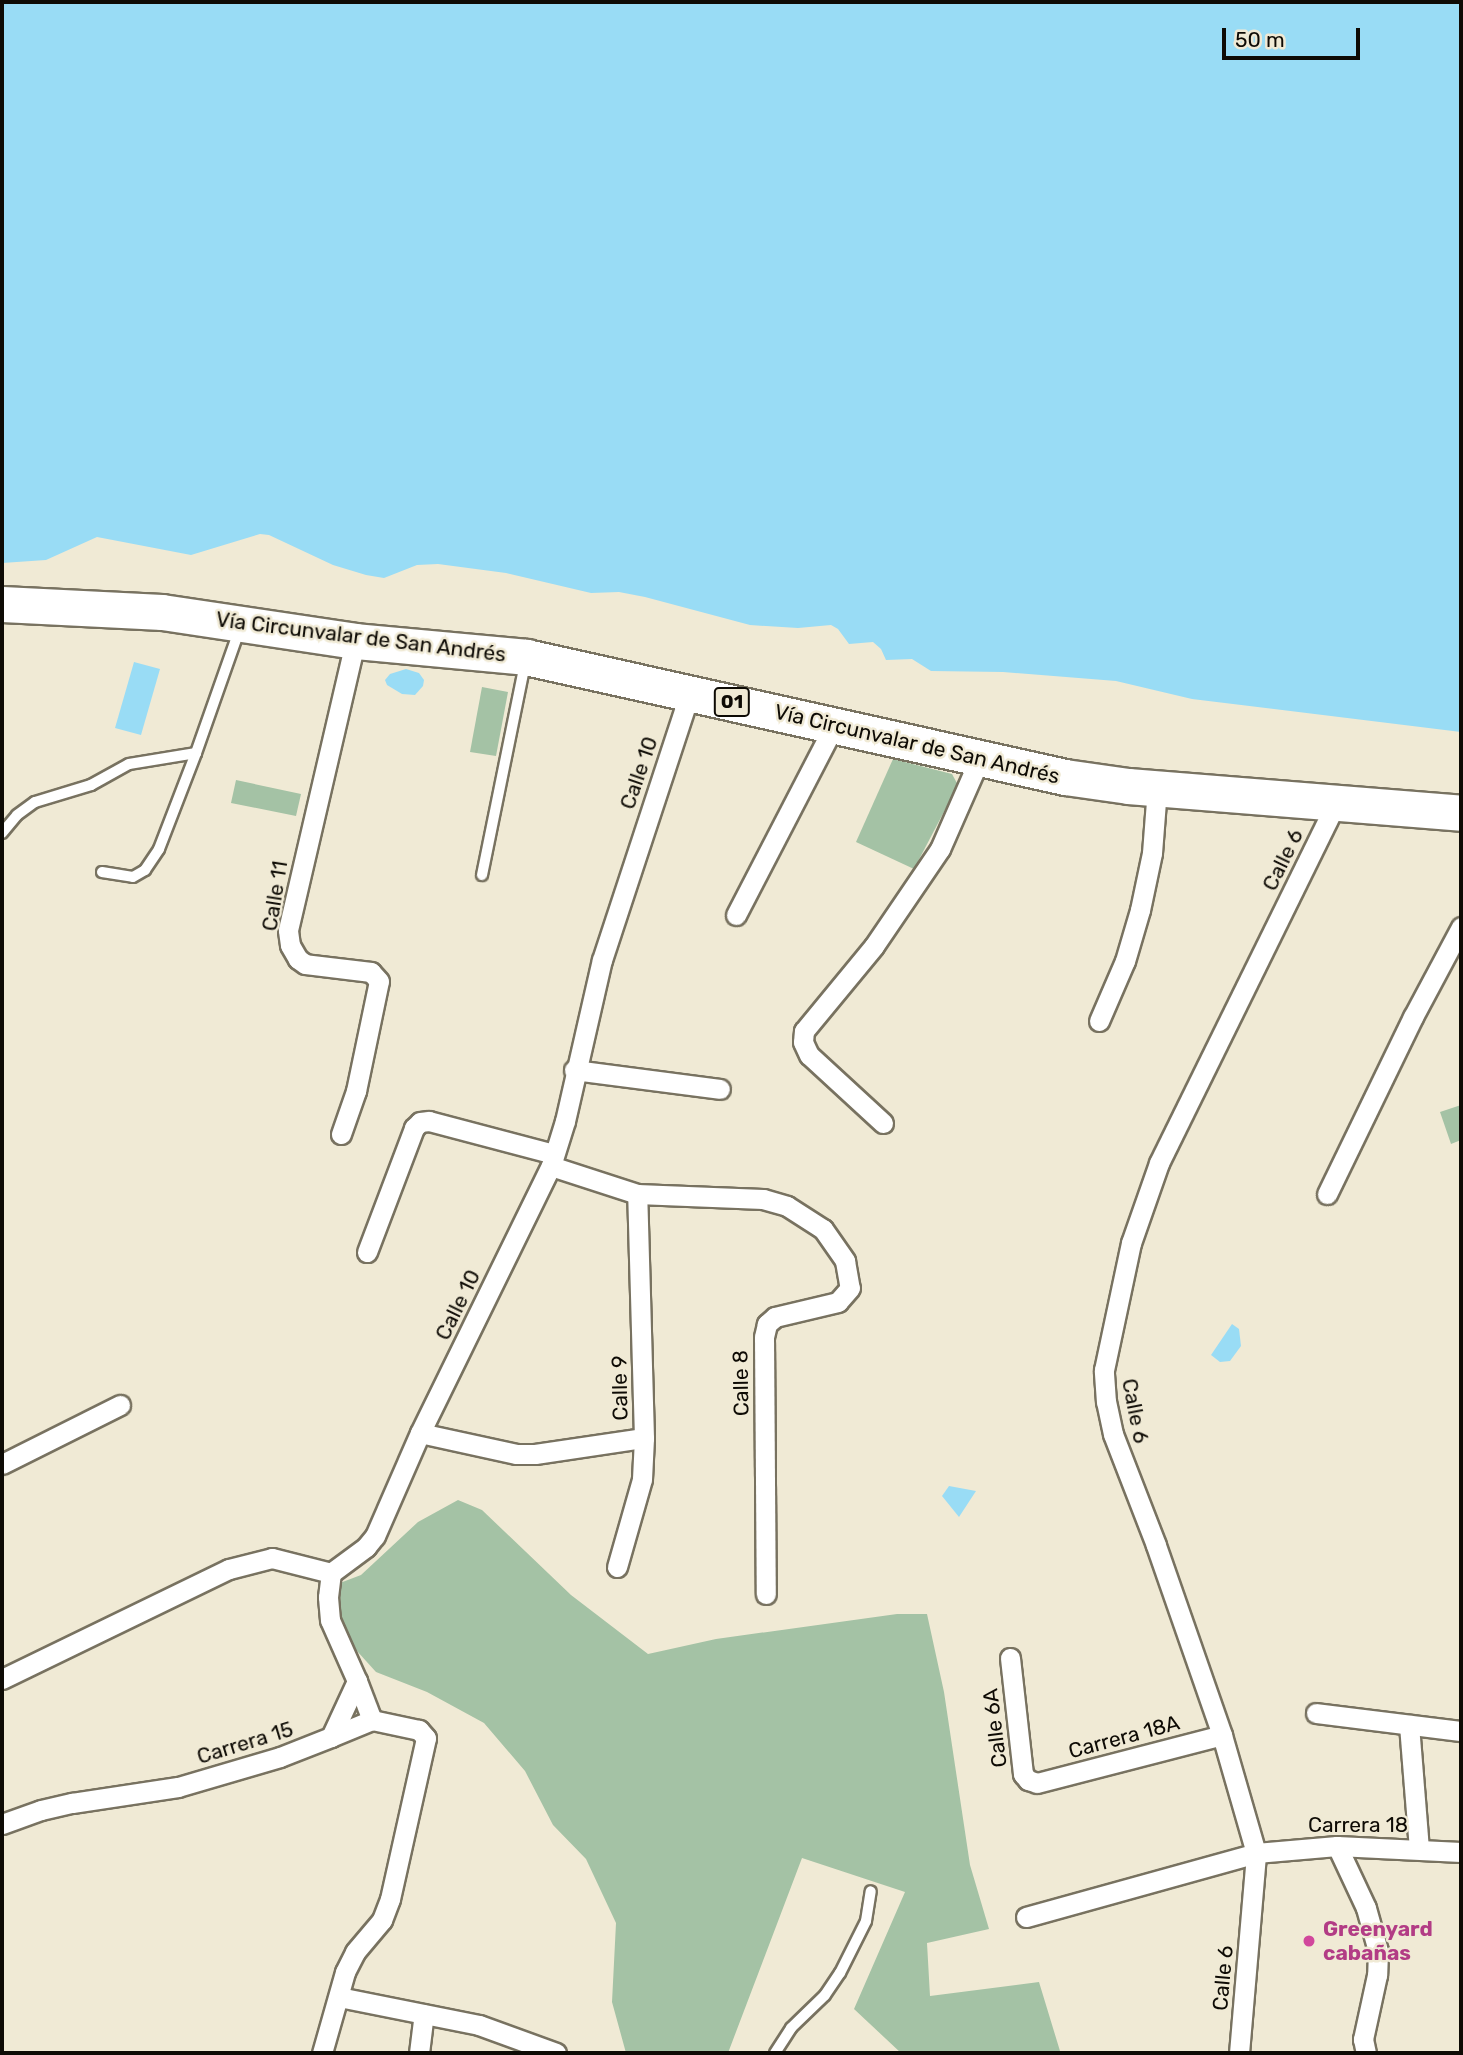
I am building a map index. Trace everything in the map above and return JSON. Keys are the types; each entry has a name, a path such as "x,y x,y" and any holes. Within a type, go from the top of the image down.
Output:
{"highway":[{"name":"Vía Circunvalar de San Andrés","path":"2,604 103,607 355,641 526,657 1065,777 1157,788 1461,813"}],"street":[{"name":"Calle 11","path":"341,1134 356,1091 379,981 370,972 305,964 298,959 290,945 288,930 355,641"},
{"name":"Calle 10","path":"331,1573 366,1547 375,1536 420,1433 553,1160 565,1121 574,1070 612,926 691,693"},
{"path":"736,915 834,726"},
{"path":"883,1122 809,1055 803,1042 804,1031 874,946 940,849 979,760"},
{"path":"1100,1021 1125,961 1140,909 1152,853 1157,788"},
{"name":"Calle 6","path":"1239,2053 1256,1853 1222,1735 1156,1545 1113,1434 1106,1402 1104,1370 1131,1243 1159,1163 1336,803"},
{"path":"1327,1194 1413,1017 1461,927"},
{"path":"574,1070 720,1089"},
{"name":"Calle 8","path":"367,1252 414,1128 420,1122 553,1160 637,1194 763,1199 787,1206 823,1229 845,1261 850,1288 838,1302 775,1317 766,1325 764,1337 766,1594"},
{"name":"Calle 9","path":"420,1433 516,1454 535,1454 644,1438 637,1194"},
{"path":"2,1465 120,1405"},
{"path":"617,1567 642,1479 644,1438"},
{"path":"2,1679 229,1569 272,1558 331,1573 328,1597 331,1620 372,1720 419,1730 426,1738 390,1899 382,1920 355,1952 338,1997 322,2053"},
{"name":"Calle 6A","path":"1010,1658 1023,1774 1037,1783"},
{"path":"331,1737 357,1681"},
{"path":"1316,1713 1461,1731"},
{"name":"Carrera 15","path":"2,1825 41,1810 72,1803 178,1787 280,1757 372,1720"},
{"path":"1409,1725 1419,1847"},
{"name":"Carrera 18A","path":"1037,1783 1222,1735"},
{"path":"1337,1846 1366,1908 1378,1951 1377,1975 1363,2039 1366,2053"},
{"name":"Carrera 18","path":"1026,1917 1256,1853 1337,1846 1419,1847 1461,1852"},
{"path":"338,1997 479,2025 556,2053"},
{"path":"419,2053 424,2014"}],"lane":[{"path":"102,872 133,877 145,870 159,849 224,679 241,624"},
{"path":"482,875 526,657"},
{"path":"2,833 17,815 35,802 95,783 129,764 196,753"},
{"path":"775,2053 791,2028 825,1995 840,1973 866,1921 871,1891"}],"green space":[{"path":"482,687 508,692 496,756 470,752"},
{"path":"893,759 952,774 958,785 914,869 856,842"},
{"path":"236,780 301,794 296,816 231,803"},
{"path":"1461,1105 1461,1140 1451,1144 1440,1112"},
{"path":"458,1500 482,1510 571,1595 648,1654 716,1639 897,1614 927,1614 944,1692 970,1865 989,1929 927,1943 930,1996 1039,1982 1060,2051 901,2053 854,2009 905,1892 802,1858 728,2053 626,2053 612,2002 616,1923 586,1859 553,1825 525,1771 484,1723 427,1692 376,1672 347,1640 334,1613 332,1586 361,1575 418,1522"}],"water":[{"path":"2,2 1461,2 1461,732 1192,699 1116,681 1003,672 931,671 912,659 886,660 881,649 873,642 849,644 838,629 831,625 798,628 750,625 645,597 619,592 591,593 506,573 438,564 417,565 384,578 333,565 269,535 260,534 191,555 97,537 46,560 2,563"},
{"path":"134,662 160,669 141,735 115,728"},
{"path":"406,669 419,673 424,680 423,686 415,695 402,694 387,685 385,680 390,674"},
{"path":"1232,1324 1239,1329 1241,1346 1230,1361 1220,1362 1211,1355"},
{"path":"949,1486 976,1491 959,1517 942,1496"}],"place":[{"name":"Greenyard cabañas","path":"1309,1941"}]}
